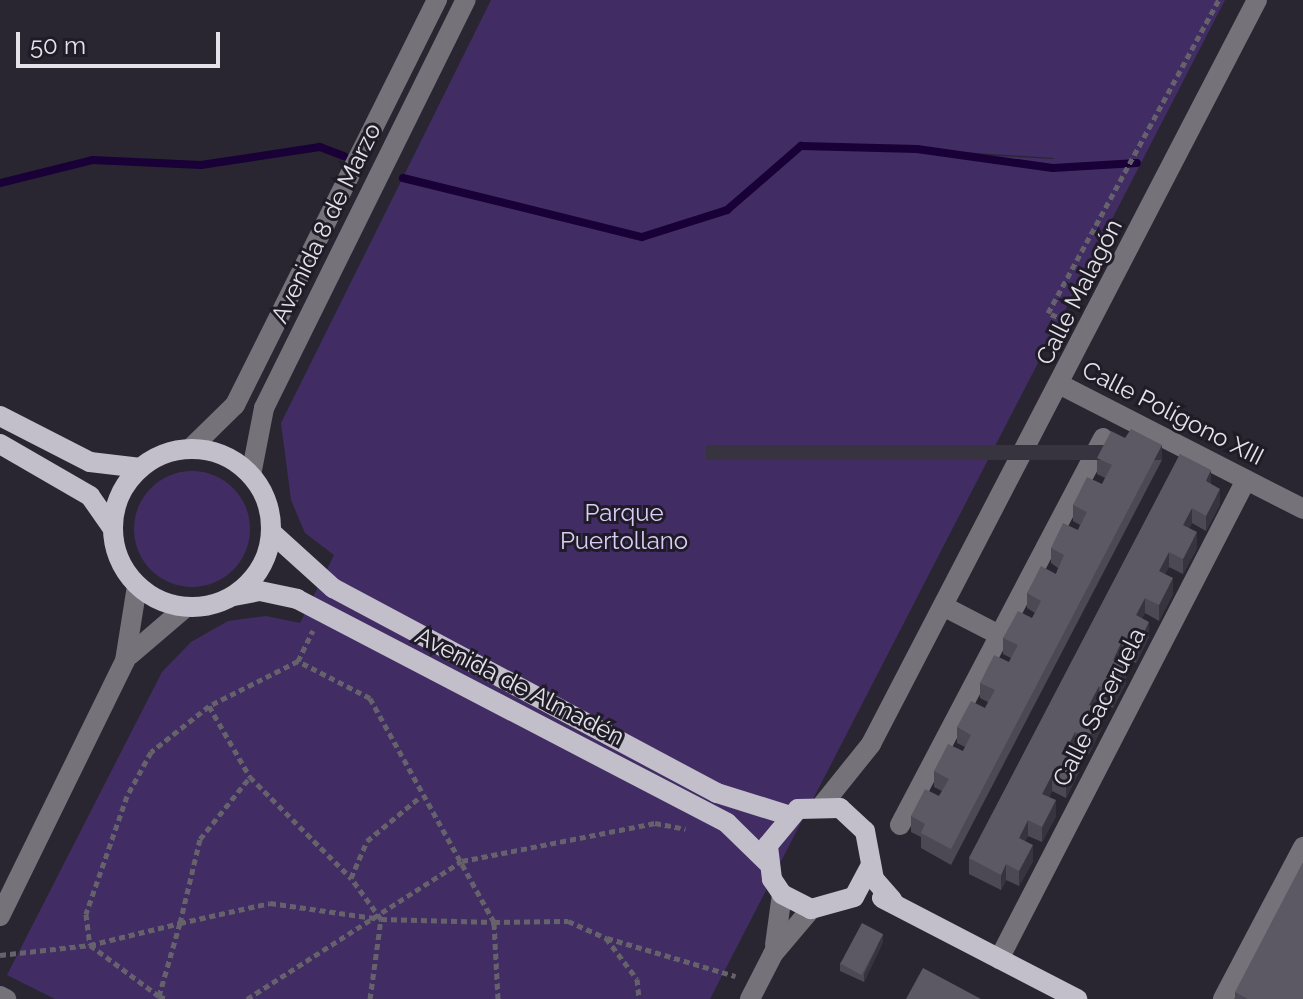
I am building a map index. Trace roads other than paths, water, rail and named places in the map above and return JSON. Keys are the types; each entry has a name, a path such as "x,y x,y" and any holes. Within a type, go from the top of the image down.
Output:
{"main road":[{"path":"0,416 90,462 141,468"},
{"path":"0,444 90,496 113,529 120,560 137,586 186,607 234,596 266,557 271,532 266,502 251,475 233,460 190,449 141,468 126,485 113,529"},
{"name":"Avenida de Almadén","path":"271,532 333,588 717,793 787,815"},
{"name":"Avenida de Almadén","path":"234,596 279,593 322,612 727,823 767,862 782,894"},
{"path":"767,862 775,828 787,815 823,804 854,818 868,839 871,865 892,900"},
{"path":"854,897 871,865"},
{"path":"782,894 811,909 854,897 892,900 1077,999"}],"street":[{"name":"Avenida 8 de Marzo","path":"190,449 235,405 437,0"},
{"name":"Avenida 8 de Marzo","path":"251,475 264,408 466,0"},
{"name":"Calle Malagón","path":"823,804 860,765 1061,385 1257,0"},
{"name":"Calle Polígono XIII","path":"1061,385 1303,509"},
{"path":"900,825 1103,438"},
{"name":"Calle Saceruela","path":"999,959 1246,480"},
{"path":"0,916 125,661 137,586"},
{"path":"943,606 999,635"},
{"path":"125,661 186,607"},
{"name":"Calle Malagón","path":"854,818 860,765"},
{"path":"1223,999 1303,847"},
{"path":"773,954 782,894"},
{"path":"754,991 773,954 811,909"},
{"path":"0,996 6,999"}],"waterway":[{"path":"403,178 642,237 727,210 801,146 917,149 1053,168 1137,163"},
{"path":"0,183 92,160 201,165 320,147 344,156"}],"park label":[{"name":"Parque Puertollano","path":"624,527"}]}
